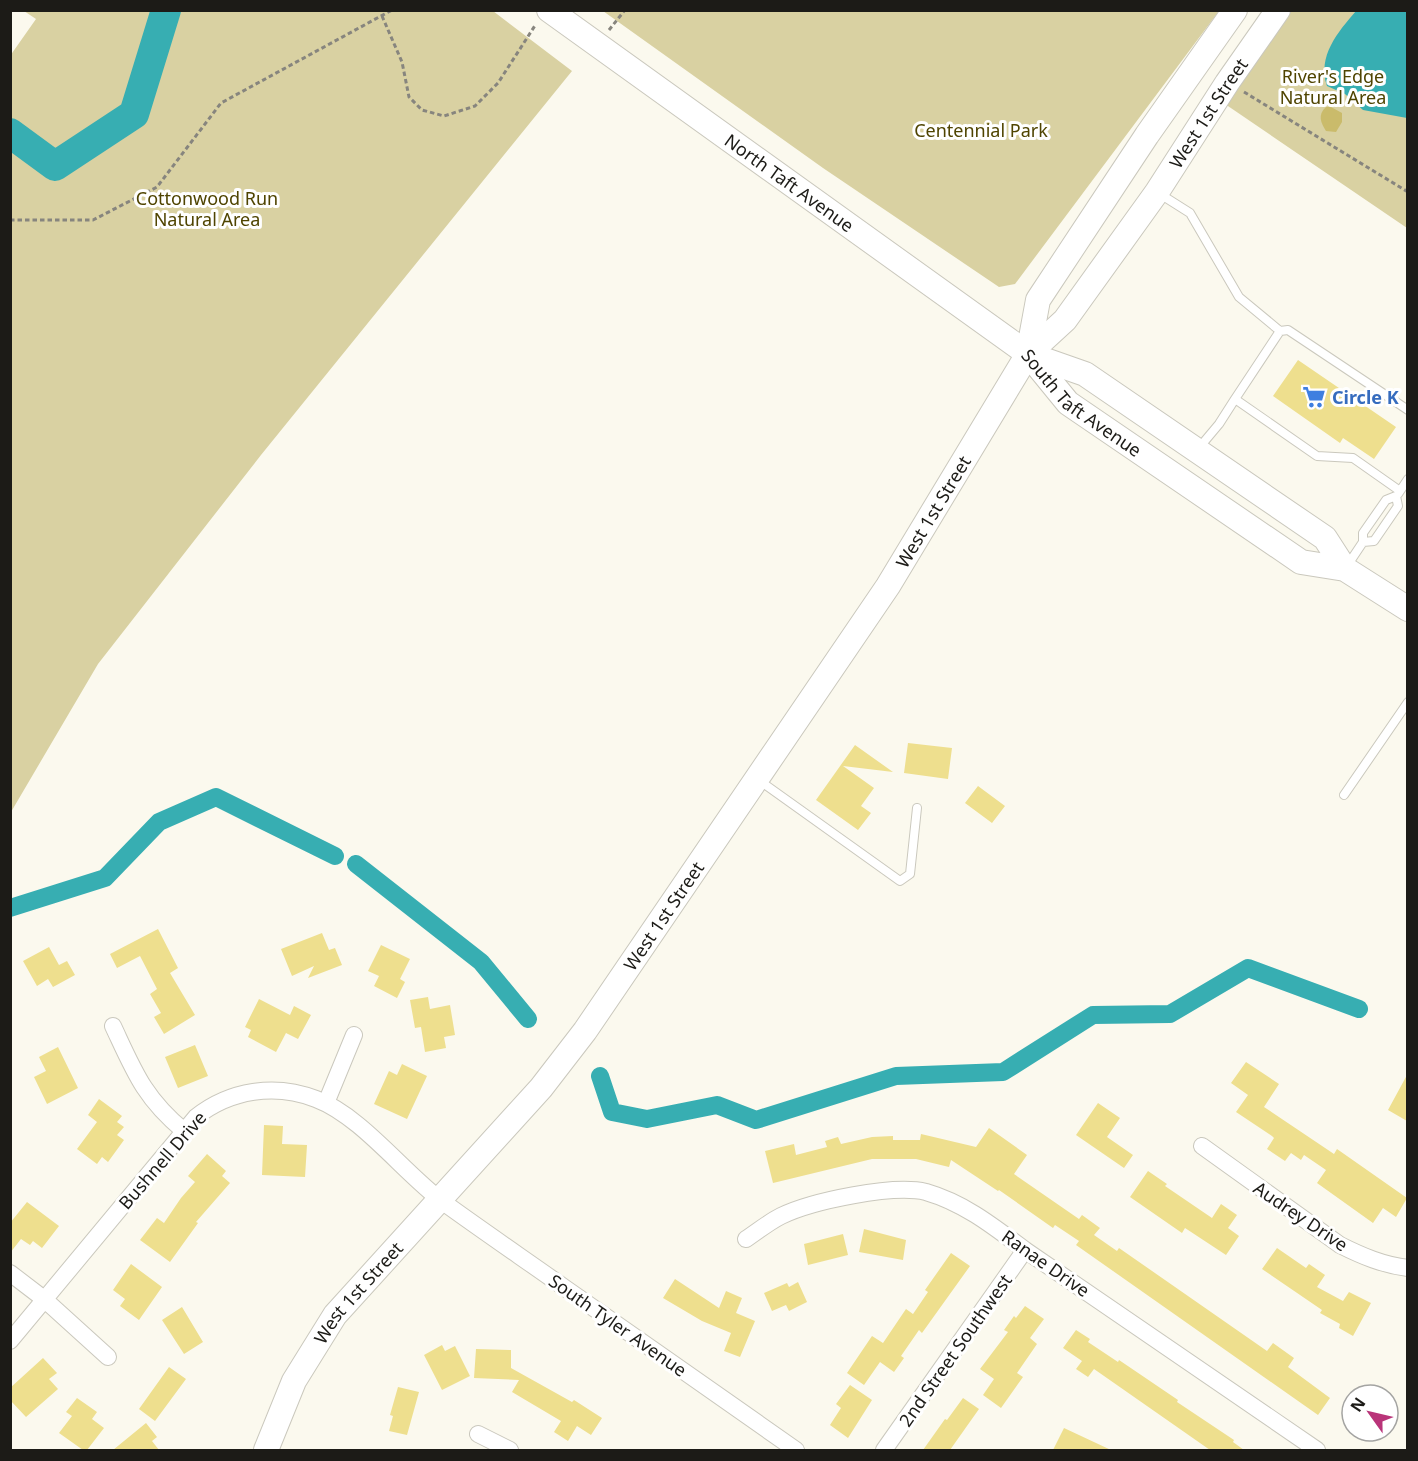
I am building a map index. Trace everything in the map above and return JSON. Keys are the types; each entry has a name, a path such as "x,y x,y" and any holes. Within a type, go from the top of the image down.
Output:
{"main road":[{"name":"West 1st Street","path":"1028,354 1038,300 1147,135 1235,10"},
{"name":"West 1st Street","path":"266,1450 294,1381 335,1315 541,1088 585,1031 888,586 1028,354 1065,320 1157,192 1227,83 1278,10"},
{"name":"North Taft Avenue","path":"544,15 1028,354"},
{"name":"South Taft Avenue","path":"1028,354 1085,374 1325,538 1345,569"},
{"name":"South Taft Avenue","path":"1028,354 1068,403 1301,562 1345,569 1407,609"}],"street":[{"path":"113,1026 133,1071 149,1098 184,1131"},
{"path":"326,1103 354,1035"},
{"name":"Bushnell Drive","path":"10,1341 184,1131 208,1108 236,1095 279,1090 315,1098 326,1103 352,1120 441,1200"},
{"name":"Audrey Drive","path":"1202,1146 1340,1245 1380,1262 1407,1268"},
{"name":"Ranae Drive","path":"747,1239 782,1216 836,1198 885,1191 925,1192 978,1215 1025,1250 1317,1450"},
{"name":"South Tyler Avenue","path":"441,1200 796,1450"},
{"name":"2nd Street Southwest","path":"884,1450 1025,1250"},
{"path":"10,1273 44,1299 108,1357"},
{"path":"478,1434 510,1450"}],"lane":[{"path":"1157,192 1190,213 1239,297 1280,331 1288,330 1407,410"},
{"path":"1197,450 1219,424 1280,331"},
{"path":"1235,399 1317,456 1353,459 1398,493"},
{"path":"1345,569 1363,542 1363,533 1386,500 1398,493 1407,479"},
{"path":"1363,542 1374,541 1398,506 1398,493"},
{"path":"1344,795 1407,702"},
{"path":"757,779 900,881 910,874 917,808"}],"path":[{"path":"10,220 93,220 157,187 221,103 392,10"},
{"path":"382,16 402,62 410,97 422,110 444,116 475,106 498,83 544,15"},
{"path":"1227,83 1263,102 1407,192"}],"green space":[{"name":"Centennial Park","path":"1219,10 1015,284 999,287 823,168 603,11"},
{"name":"Cottonwood Run Natural Area","path":"24,11 493,11 572,71 261,455 98,664 11,812 10,56 36,19"},
{"name":"River's Edge Natural Area","path":"1291,11 1407,11 1407,228 1225,104"}],"shaded area":[{"path":"1326,107 1342,113 1342,122 1336,132 1326,131 1323,125 1321,116"}],"water":[{"path":"1356,11 1407,11 1407,118 1363,110 1345,94 1327,86 1325,65 1327,55 1336,36"}],"building":[{"path":"1298,360 1396,427 1374,459 1343,438 1340,443 1273,396"},
{"path":"908,743 952,748 948,779 904,773"},
{"path":"855,745 893,772 843,766 874,788 861,806 871,813 858,830 816,800"},
{"path":"978,786 1005,806 992,823 965,803"},
{"path":"158,929 178,968 170,973 195,1015 164,1034 154,1017 161,1013 150,994 157,989 140,956 117,968 110,954"},
{"path":"322,933 329,950 335,948 342,965 308,978 314,966 292,976 281,949"},
{"path":"381,945 410,959 400,979 405,982 397,998 374,986 379,976 368,971"},
{"path":"49,947 59,965 67,961 75,975 53,987 48,979 37,986 23,961"},
{"path":"428,997 430,1009 450,1005 455,1035 444,1037 446,1048 425,1052 421,1027 415,1028 410,1000"},
{"path":"259,999 290,1015 294,1006 311,1015 298,1039 286,1033 276,1052 248,1037 251,1030 245,1027"},
{"path":"195,1045 208,1076 178,1088 165,1057"},
{"path":"58,1047 78,1088 47,1104 34,1077 46,1071 39,1057"},
{"path":"1246,1062 1279,1084 1264,1107 1334,1154 1337,1149 1407,1198 1396,1217 1383,1208 1373,1223 1317,1183 1326,1170 1304,1155 1301,1160 1291,1153 1285,1161 1267,1149 1274,1138 1236,1112 1248,1095 1231,1083"},
{"path":"402,1064 427,1076 407,1119 374,1104 389,1071 397,1075"},
{"path":"1407,1075 1407,1121 1388,1110"},
{"path":"99,1099 122,1116 117,1122 124,1127 117,1135 124,1140 108,1162 102,1157 97,1164 77,1149 97,1122 88,1115"},
{"path":"1098,1103 1120,1118 1107,1137 1133,1155 1124,1168 1076,1135"},
{"path":"264,1125 283,1126 282,1144 307,1145 305,1177 262,1175"},
{"path":"989,1128 1027,1155 1014,1174 1079,1219 1082,1215 1100,1228 1094,1235 1117,1251 1119,1248 1267,1351 1273,1343 1294,1358 1288,1367 1330,1398 1318,1415 1076,1245 1079,1241 1055,1225 1053,1228 951,1160 949,1167 916,1159 872,1159 773,1183 765,1151 794,1144 796,1155 827,1147 825,1141 838,1137 841,1144 872,1137 893,1136 893,1140 920,1140 921,1134 976,1147"},
{"path":"207,1154 226,1171 222,1176 230,1183 196,1222 198,1223 170,1262 140,1240 157,1218 164,1223 195,1182 188,1176"},
{"path":"1148,1171 1167,1184 1165,1186 1212,1218 1221,1204 1237,1215 1228,1228 1239,1236 1226,1255 1185,1228 1182,1233 1130,1197"},
{"path":"27,1202 59,1226 42,1248 33,1241 30,1245 21,1239 10,1253 10,1223"},
{"path":"864,1229 906,1240 903,1260 859,1252"},
{"path":"843,1234 848,1255 808,1265 804,1244"},
{"path":"1277,1248 1306,1268 1309,1264 1325,1275 1317,1287 1343,1301 1349,1292 1371,1303 1353,1336 1339,1328 1340,1324 1320,1313 1322,1310 1262,1269"},
{"path":"951,1253 970,1266 922,1333 919,1330 901,1356 904,1358 894,1372 880,1362 864,1385 847,1373 872,1336 883,1343 906,1309 913,1314 928,1292 925,1290"},
{"path":"131,1264 162,1287 139,1320 120,1306 125,1299 113,1290"},
{"path":"675,1279 719,1308 726,1291 742,1298 736,1313 755,1321 740,1357 724,1351 731,1333 702,1321 663,1298"},
{"path":"798,1282 807,1302 789,1311 786,1305 772,1311 764,1293 787,1283 789,1287"},
{"path":"1025,1306 1044,1319 1030,1338 1037,1344 1017,1373 1023,1377 1001,1408 983,1395 994,1379 980,1369 1008,1332 1004,1330 1014,1316 1016,1318"},
{"path":"182,1307 203,1342 184,1354 162,1320"},
{"path":"1076,1330 1090,1339 1088,1342 1178,1400 1177,1402 1234,1440 1233,1442 1244,1450 1210,1450 1094,1369 1088,1377 1076,1369 1082,1361 1063,1348"},
{"path":"442,1345 445,1351 455,1346 470,1376 442,1390 424,1355"},
{"path":"476,1349 511,1350 511,1368 572,1402 574,1400 602,1418 591,1435 577,1426 568,1441 554,1432 561,1421 512,1392 519,1380 474,1378"},
{"path":"43,1358 57,1373 49,1379 58,1389 26,1417 10,1400 10,1388"},
{"path":"169,1367 186,1379 155,1421 139,1409"},
{"path":"850,1385 872,1400 848,1438 830,1425 841,1408 836,1404"},
{"path":"398,1387 419,1392 407,1435 389,1431 393,1416 390,1415"},
{"path":"77,1398 97,1412 92,1419 104,1428 87,1450 83,1450 59,1433 72,1416 66,1412"},
{"path":"963,1398 979,1409 950,1450 923,1450 945,1419 947,1420"},
{"path":"146,1423 157,1437 152,1441 159,1450 113,1450"},
{"path":"1064,1428 1111,1450 1053,1450"}],"waterway":[{"path":"10,133 55,166 134,114 166,10"},
{"path":"10,908 105,878 159,822 216,797 335,856"},
{"path":"356,864 481,962 528,1019"},
{"path":"600,1076 612,1112 647,1119 717,1105 756,1120 896,1076 1003,1072 1093,1015 1170,1014 1248,968 1359,1009"}],"place":[{"name":"Circle K","path":"1314,397"}]}
